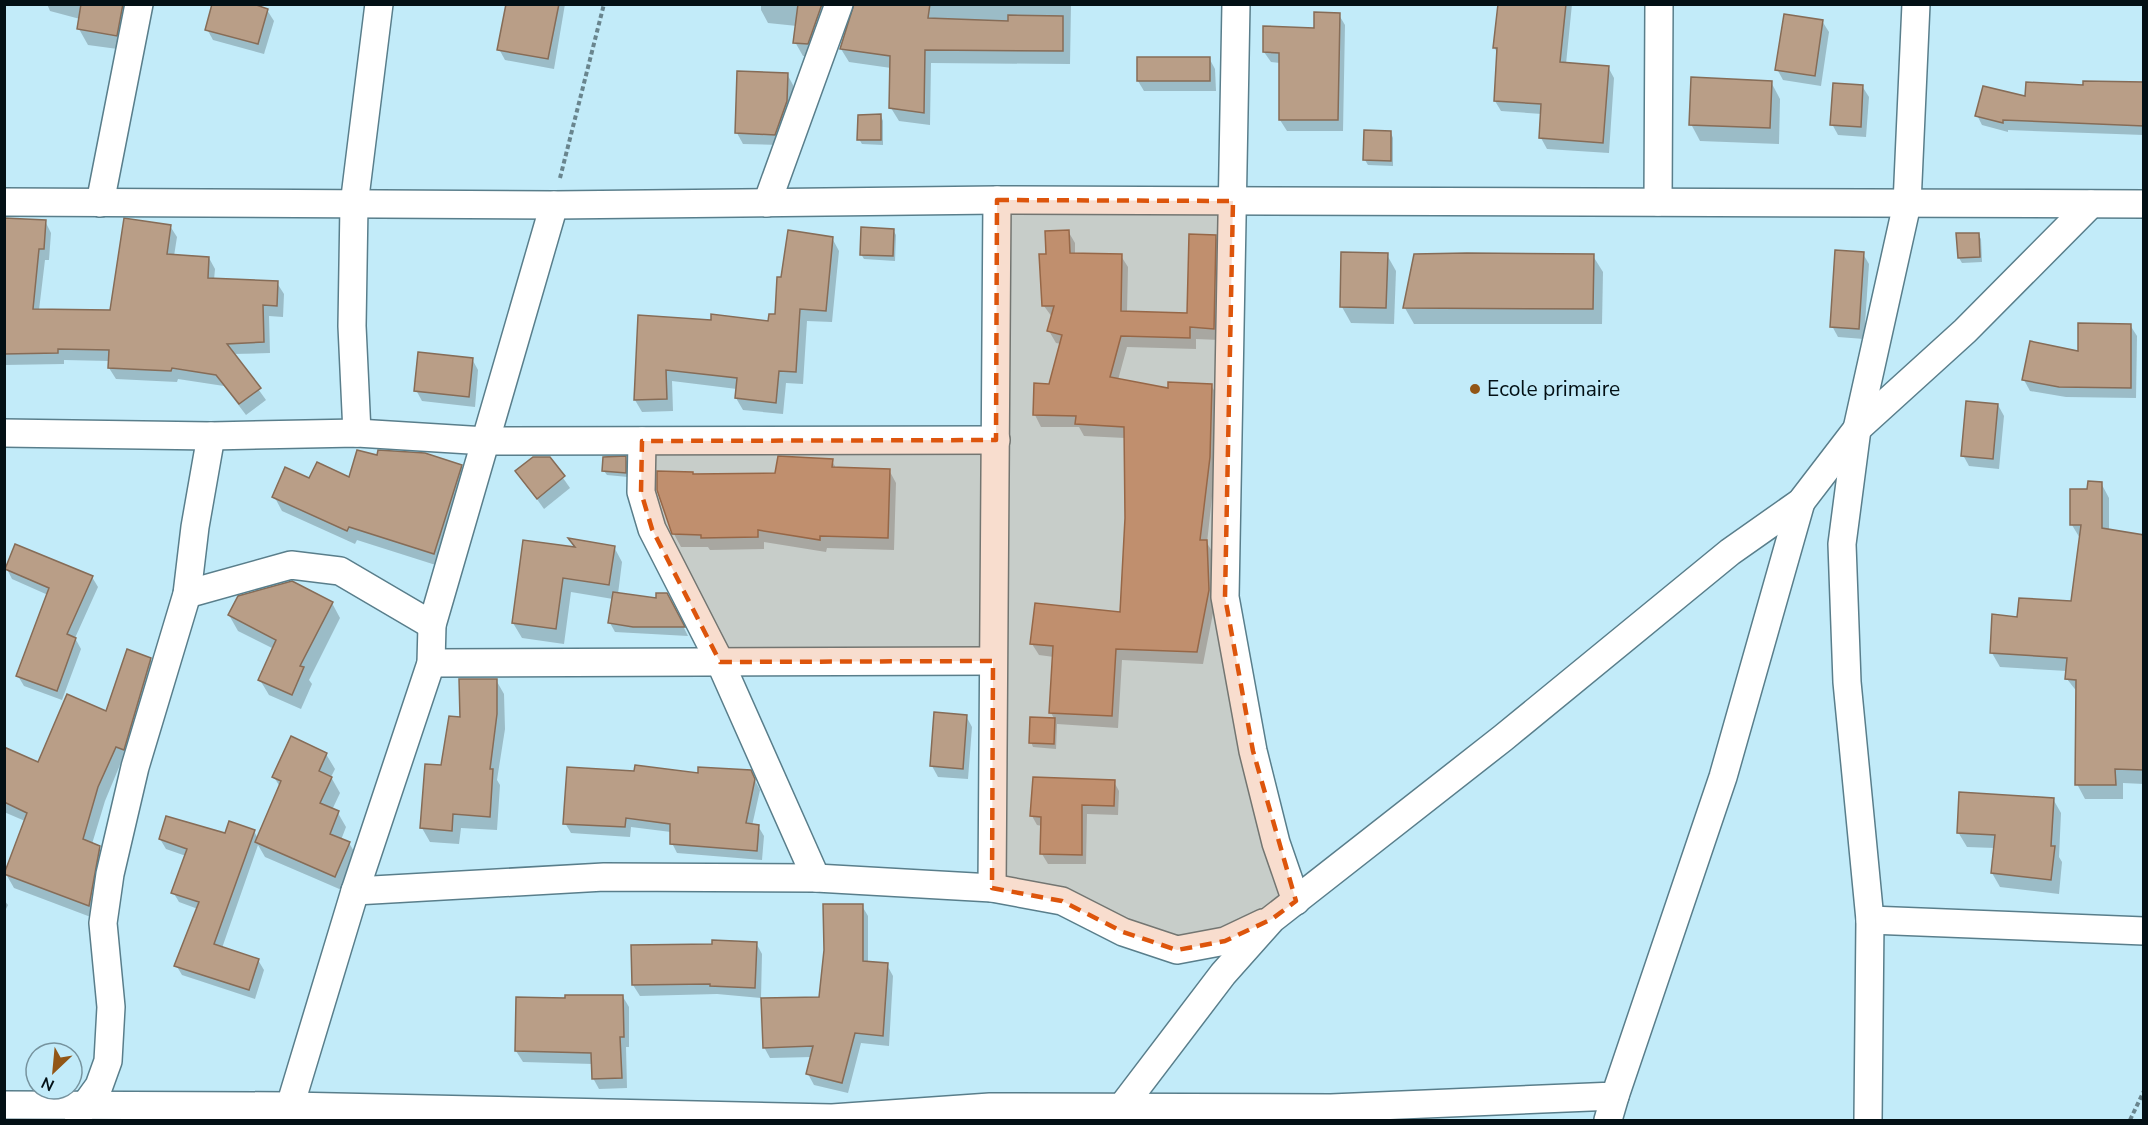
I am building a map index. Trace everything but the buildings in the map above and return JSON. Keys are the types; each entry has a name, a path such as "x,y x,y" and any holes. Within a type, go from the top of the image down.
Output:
{"street":[{"path":"100,203 139,4"},
{"path":"357,432 352,326 354,205 379,4"},
{"path":"767,203 839,4"},
{"path":"1236,4 1225,597 1253,751 1276,843 1296,901"},
{"path":"1658,202 1659,4"},
{"path":"1868,1120 1870,920 1847,682 1842,604 1842,544 1857,429 1907,204 1916,4"},
{"path":"4,202 554,205 997,200 2144,204"},
{"path":"992,888 997,200"},
{"path":"1117,1114 1223,974 1272,919 1503,738 1730,552 1801,502 1857,429 1965,331 2091,204"},
{"path":"290,1106 355,891 431,663 432,625 554,205"},
{"path":"7,441 357,432 486,441 996,440"},
{"path":"79,1113 99,1086 108,1061 112,1034 103,923 110,874 135,767 187,594 195,527 211,436"},
{"path":"642,441 641,492 652,530 720,662 816,878"},
{"path":"4,1105 79,1113 290,1106 830,1119 990,1107 1117,1114 1330,1108 1612,1108 1723,777 1801,502"},
{"path":"187,594 291,565 340,571 432,625"},
{"path":"431,663 993,661"},
{"path":"355,891 604,877 816,878 992,888 1062,901 1124,932 1177,950 1225,941 1272,919"},
{"path":"1870,920 2144,931"}],"path":[{"path":"554,205 604,4"},
{"path":"2130,1120 2144,1091"}],"highlighted area":[{"path":"997,200 1233,201 1225,597 1253,751 1296,901 1272,919 1225,941 1177,950 1123,932 1062,901 992,888 993,661 720,662 652,529 641,492 642,441 996,440"}],"place":[{"name":"Ecole primaire","path":"1475,389"}]}
